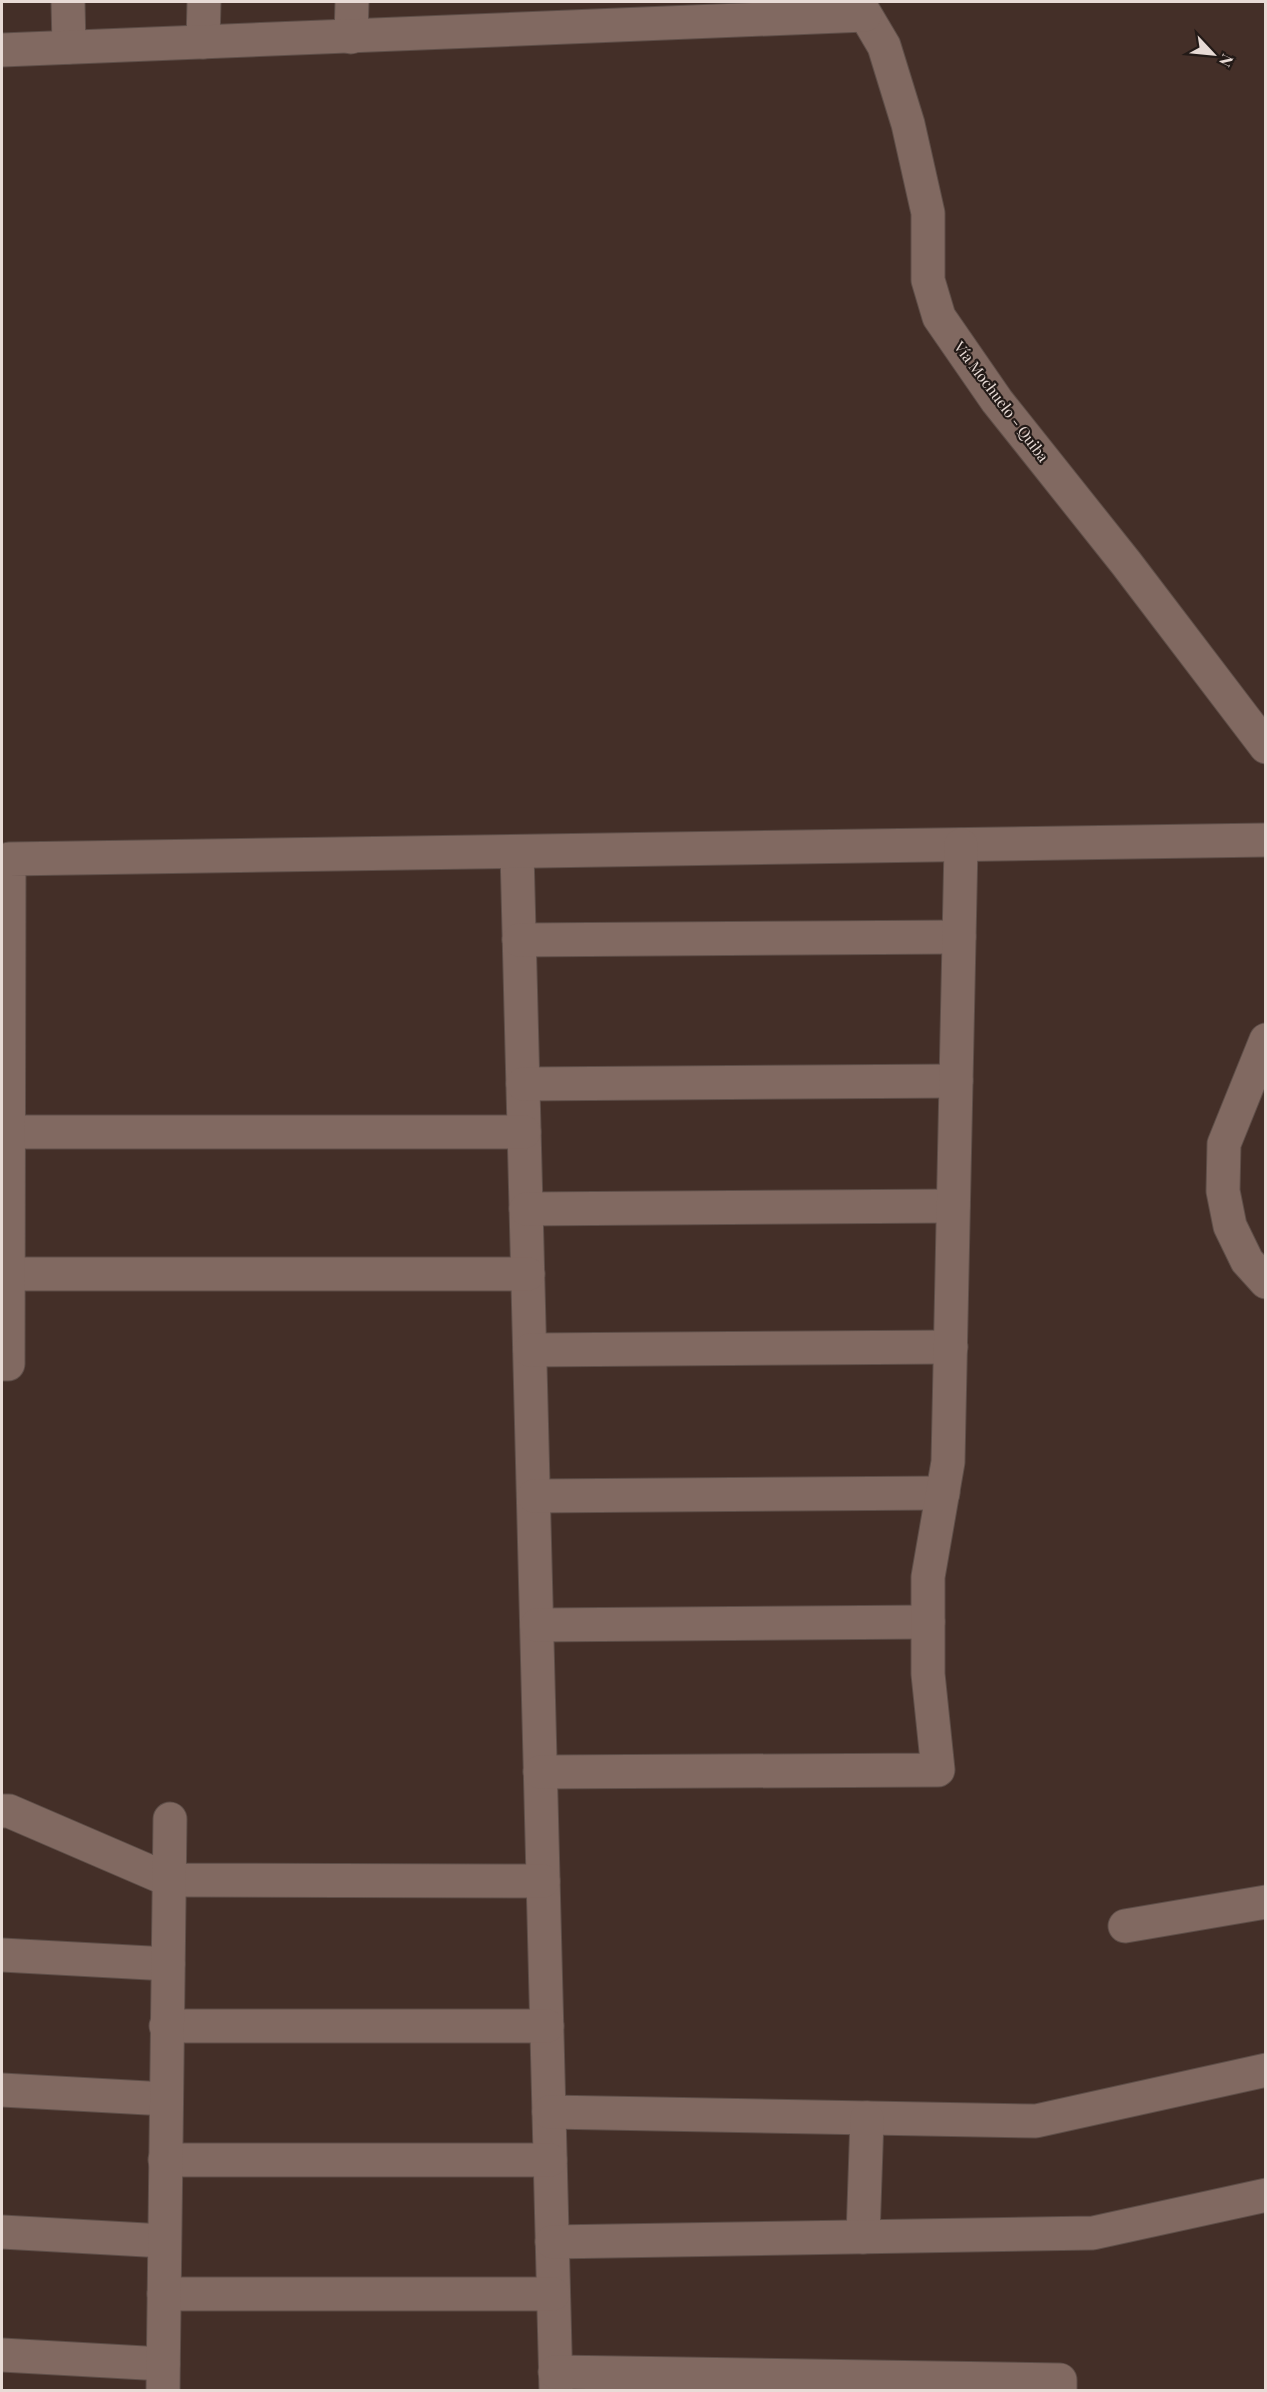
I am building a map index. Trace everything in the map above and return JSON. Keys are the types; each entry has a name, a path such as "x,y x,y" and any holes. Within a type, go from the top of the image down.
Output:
{"street":[{"path":"68,2 69,47"},
{"path":"203,42 204,2"},
{"path":"351,37 352,2"},
{"path":"2,50 351,37 861,8"},
{"name":"Vía Mochuelo - Quiba","path":"861,8 884,46 908,124 928,213 928,280 939,317 997,401 1126,563 1266,747"},
{"path":"2,1364 8,1364 9,859 1266,840"},
{"path":"540,1772 938,1770 928,1674 928,1577 948,1462 961,845"},
{"path":"517,852 555,2381 1060,2380 1060,2391"},
{"path":"519,940 959,937"},
{"path":"1259,1268 1230,1226 1223,1191 1224,1144 1256,1087 1266,1040"},
{"path":"523,1084 956,1081"},
{"path":"8,1132 524,1132"},
{"path":"526,1209 953,1206"},
{"path":"8,1274 528,1274"},
{"path":"530,1350 951,1347"},
{"path":"534,1496 943,1493"},
{"path":"537,1625 928,1622"},
{"path":"2,1811 9,1811 169,1880 543,1881"},
{"path":"2,2355 163,2378 170,1819"},
{"path":"1125,1926 1266,1902"},
{"path":"2,1955 168,1964"},
{"path":"166,2026 547,2026"},
{"path":"549,2112 1036,2121 1266,2070"},
{"path":"2,2090 166,2099"},
{"path":"863,2237 867,2118"},
{"path":"165,2160 550,2160"},
{"path":"552,2242 1093,2233 1266,2195"},
{"path":"2,2232 164,2241"},
{"path":"164,2294 553,2294"}]}
